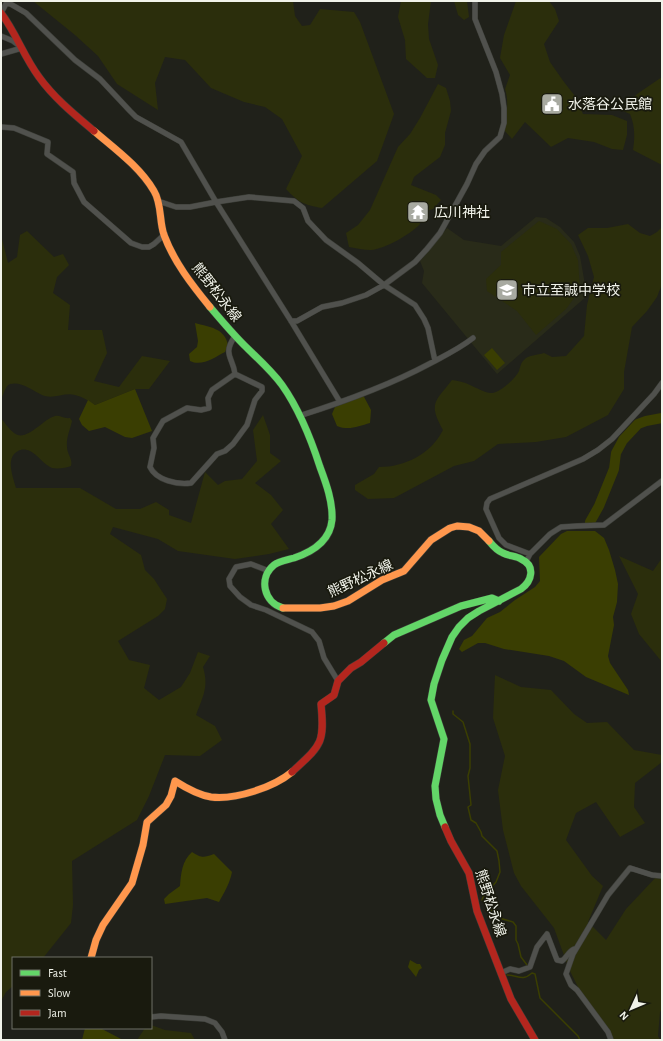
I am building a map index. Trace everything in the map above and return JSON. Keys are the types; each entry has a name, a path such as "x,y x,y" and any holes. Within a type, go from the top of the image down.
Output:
{"main road":[{"name":"熊野松永線","path":"1,13 10,23 33,69 44,84 66,106 133,165 154,191 158,201 164,234 179,264 190,281 235,336 287,391 299,416 310,440 326,486 331,507 332,526 327,537 318,546 294,558 274,565 268,571"},
{"name":"熊野松永線","path":"271,601 284,609 317,609 336,606 352,599 381,580 404,571 424,547 446,529 455,526 468,525 488,539 501,553 513,555 526,562 531,572 531,579 527,585 478,611 468,618 452,637 442,660 434,684 431,700 444,739 435,786 436,799 445,828 469,873 477,911 511,999 535,1040"},
{"path":"268,571 265,578 264,587 266,594 271,601"},
{"path":"91,957 96,940 103,925 132,884 143,845 147,822 162,811 169,803 174,781 203,795 212,797 227,797 263,788 284,778 314,752 320,744 322,739 321,704 334,695 338,681 351,668 394,635 410,627 467,604 492,598 499,601"}],"street":[{"path":"291,321 297,321 322,307 342,303 366,295 384,285 415,262 433,242 467,184 476,164 485,151 500,137 504,123 502,94 496,72 475,19 475,1"},
{"path":"1,13 7,2 26,13 75,60 100,79 130,112 136,117 180,142 340,402"},
{"path":"1,36 22,48"},
{"path":"1,54 22,48"},
{"path":"1,127 14,128 48,142 47,154 73,172 74,183 84,202 131,243 142,247 149,247 164,234"},
{"path":"158,201 176,206 190,207 249,197 294,201 303,208 308,221 326,240 358,263 384,285 415,305 424,319 431,338 435,361"},
{"path":"235,336 231,341 228,354 234,367 235,374"},
{"path":"299,416 402,378 457,349 473,338"},
{"path":"235,374 262,387 262,391 255,400 247,425 233,444 225,451 218,454 191,483 183,484 172,482 153,472 150,467 154,448 154,438 163,421 187,408 201,410 209,408 208,398 212,390 235,374"},
{"path":"530,554 506,545 499,538 486,509 487,503 490,499 598,450 617,434 654,394 662,383"},
{"path":"526,562 530,554 550,534 561,527 604,525 662,481"},
{"path":"268,571 251,564 236,567 230,579 230,586 240,597 251,605 266,610 312,632 319,641 324,658 338,681"},
{"path":"266,610 271,601"},
{"path":"611,1040 608,1032 577,990 570,985 566,974 573,954 608,895 630,868 652,875 662,876"},
{"path":"501,973 510,969 519,971 530,967 537,947 547,934 557,960 562,961 568,956 571,950 577,947"},
{"path":"152,1017 161,1016 205,1019 215,1023 222,1032 225,1040"}],"shaded area":[{"name":"市立至誠中学校","path":"536,217 546,218 560,227 574,242 580,256 587,296 497,374 422,283 424,271 420,261 447,228 464,240 501,246"},
{"path":"195,323 216,329 224,335 228,345 225,352 204,362 195,363 190,361 189,354 197,347 198,341"},
{"path":"492,348 505,363 497,370 484,355"},
{"path":"135,389 152,431 132,438 125,437 105,427 89,431 82,425 79,419 88,400 95,405"},
{"path":"363,395 371,410 370,423 350,428 337,426 332,414 335,407"},
{"path":"567,531 595,531 604,538 609,550 618,584 617,602 613,617 614,625 608,656 610,663 628,690 629,695 586,677 564,661 549,656 504,649 485,643 478,643 462,652 459,649 464,640 472,636 487,618 500,612 535,587 540,581 539,557 561,534"},
{"path":"192,852 203,857 214,854 232,872 225,891 219,902 207,898 165,904 164,899 180,886 184,863"},
{"path":"410,960 420,964 422,968 419,970 416,977 408,967"},
{"path":"85,1029 102,1029 123,1040 82,1040"}],"green space":[{"path":"33,1 293,1 295,16 302,26 310,25 320,9 354,12 360,22 394,114 377,161 322,208 310,206 294,197 286,189 302,156 282,119 265,107 244,102 211,88 185,60 165,57 155,83 158,110 117,84 98,56"},
{"path":"401,1 431,1 428,24 429,39 438,65 435,78 427,78 406,59 405,40 398,17"},
{"path":"454,1 467,1 469,17 464,20 458,15"},
{"path":"516,1 549,1 555,9 559,21 544,44 550,62 575,96 583,114 612,115 627,121 627,135 623,150 612,149 594,142 568,138 551,147 525,122 512,139 504,130 507,109 505,89 510,75 500,58 504,35"},
{"path":"662,77 662,164 660,164 633,150 634,132 632,118 630,114 621,110 637,94"},
{"path":"438,84 446,88 450,101 451,111 445,133 445,145 440,157 414,177 411,185 436,195 441,200 433,209 427,211 421,205 415,205 411,210 411,218 419,219 420,224 411,232 397,240 383,247 371,250 349,247 346,233 358,225 370,210 398,147 410,134"},
{"path":"539,221 557,229 571,244 578,260 580,290 566,309 536,335 517,311 487,291 486,279 501,265 501,252"},
{"path":"628,224 640,233 650,236 662,227 662,284 657,297 647,311 632,327 624,372 624,389 608,415 566,437 536,442 498,444 474,461 454,466 394,498 368,499 355,490 355,485 374,474 379,467 398,465 408,462 432,446 443,430 436,414 436,403 441,393 452,380 466,383 485,392 494,393 511,381 519,371 522,362 526,358 544,353 552,357 566,356 584,336 587,305 594,277 588,256 578,235 588,228 607,228"},
{"path":"27,231 54,257 63,254 69,265 57,277 53,293 70,305 68,330 102,330 107,353 94,381 119,387 142,356 170,361 149,389 135,389 95,405 75,395 67,394 50,397 14,383 8,385 1,400 1,235 8,263 17,257 20,235"},
{"path":"263,415 270,435 270,453 281,461 255,483 271,495 283,510 271,524 289,549 269,554 235,559 178,551 158,539 113,527 110,534 141,555 145,570 154,579 167,599 165,609 158,616 118,641 129,660 150,665 144,688 159,700 181,687 190,673 198,652 210,656 203,667 205,674 205,686 203,697 196,715 215,726 222,740 200,756 165,755 149,796 137,820 72,861 73,905 71,923 44,957 12,957 12,987 6,992 1,1001 1,418 14,433 19,435 29,433 55,416 70,418 72,421 67,444 71,466 52,468 30,451 19,450 14,454 11,463 16,488 80,488 116,509 140,509 156,502 169,510 169,515 191,523 205,472 218,485 225,481 242,479 257,461 253,430"},
{"path":"619,556 653,571 662,558 662,662 639,634 631,614 638,594"},
{"path":"495,675 521,687 551,690 574,714 587,723 607,722 634,750 662,755 662,762 635,783 634,807 645,823 620,837 596,802 576,813 566,840 592,876 603,886 588,922 606,940 626,909 658,875 662,877 662,1009 660,1012 658,1036 660,1040 613,1040 579,989 569,969 554,928 521,886 514,873 503,830 498,790 505,756 493,718"},
{"path":"152,1025 165,1030 191,1033 195,1040 137,1040 144,1029 152,1029"}],"waterway":[{"path":"590,522 599,506 614,469 616,453 623,440 638,424 662,418"},
{"path":"453,711 453,714 463,722 470,744 470,768 468,776 471,805 468,807 471,820 476,823 482,836 497,851 499,861 500,872 496,882 482,900 496,917 513,922 516,926 516,940 521,957 527,965"},
{"path":"507,975 523,978 532,973 535,974 540,998 578,1036 580,1040"}],"traffic: fast":[{"path":"210,307 235,336 273,374 288,394 309,435 329,493 332,520 331,527 324,540 313,549 274,565 266,576 265,590 268,596 271,601 283,608"},
{"path":"445,827 436,799 435,786 444,739 431,700 434,684 442,660 452,637 468,618 521,589 528,582 531,574 529,566 526,562 501,552 489,541"},
{"path":"384,643 394,635 461,606 492,598 499,601"}],"traffic: slow":[{"path":"94,131 127,159 142,174 154,191 157,196 162,230 168,245 184,273 210,307"},
{"path":"283,608 320,608 334,606 348,601 382,580 404,571 431,540 450,528 457,526 469,527 479,531 489,541"},
{"path":"91,957 96,940 103,925 132,883 143,845 147,822 166,805 171,796 175,781 201,795 221,797 254,791 275,783 292,772"}],"traffic: jam":[{"path":"1,13 24,53 45,85 65,106 94,131"},
{"path":"292,772 309,756 319,743 322,728 321,704 334,695 338,681 351,668 361,662 384,643"},
{"path":"445,827 469,873 477,911 511,999 535,1040"}],"place":[{"name":"水落谷公民館","path":"552,104"},
{"name":"広川神社","path":"418,212"},
{"name":"市立至誠中学校","path":"507,290"}]}
